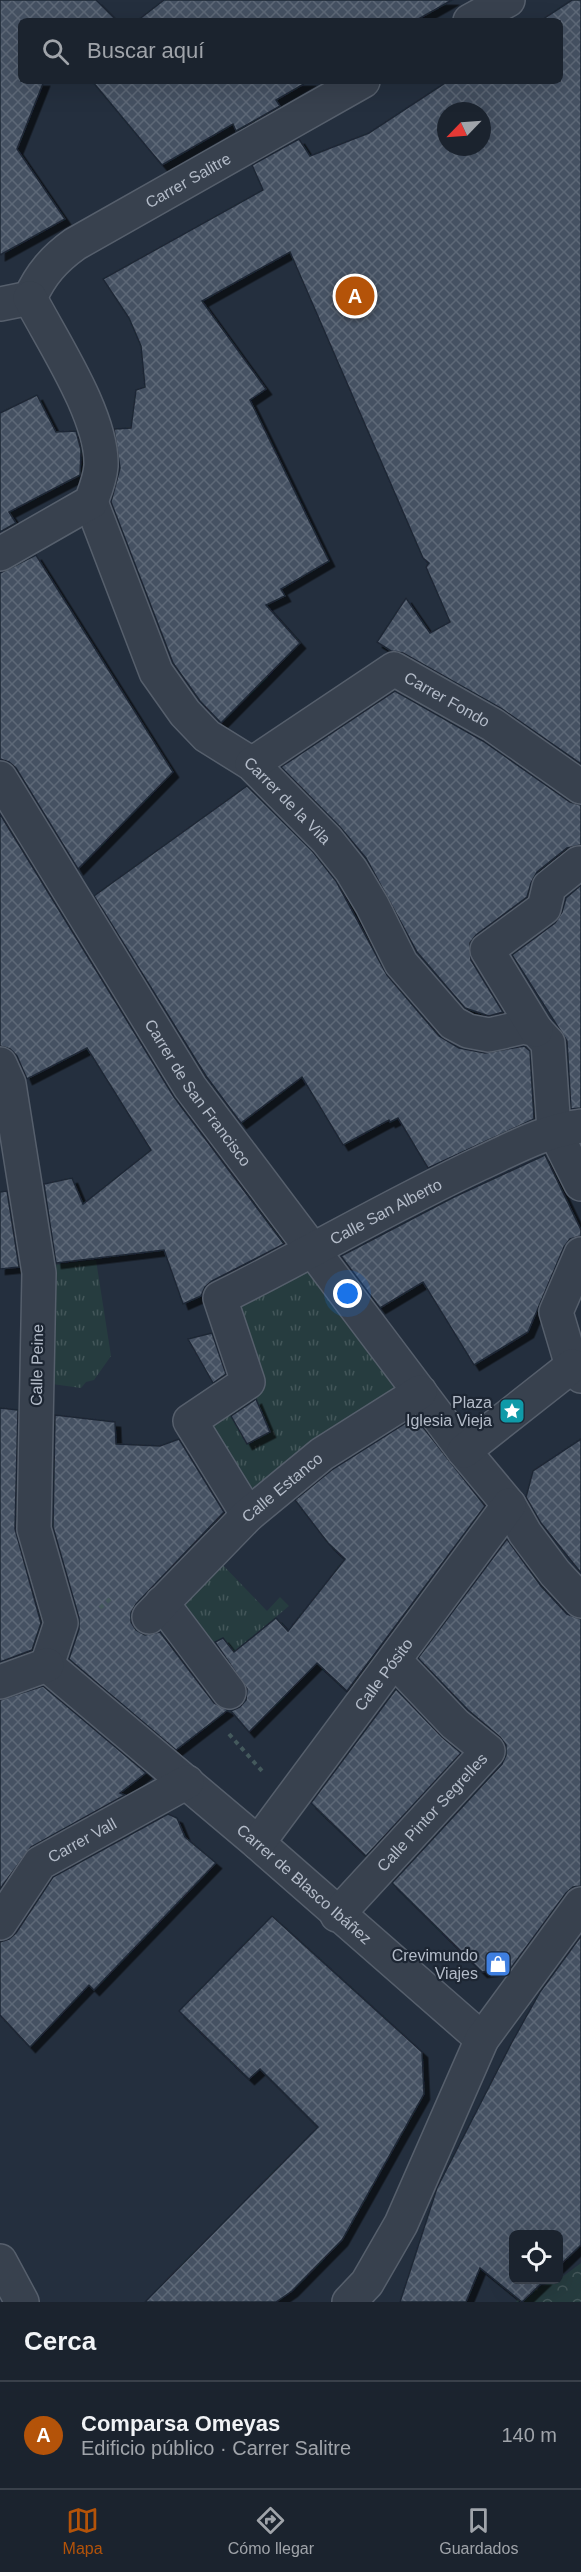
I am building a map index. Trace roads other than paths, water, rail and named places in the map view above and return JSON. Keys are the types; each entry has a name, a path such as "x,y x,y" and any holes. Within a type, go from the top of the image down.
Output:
{"street":[{"path":"475,18 508,0"},
{"name":"Carrer Salitre","path":"15,301 38,279 54,259 75,244 358,84"},
{"path":"0,554 91,502 101,467 100,446 92,420 15,301"},
{"name":"Carrer de la Vila","path":"91,502 145,647 167,691 207,736 252,764 327,840 351,870 372,904 401,963 453,1023 468,1031 489,1035 524,1027 536,1030"},
{"name":"Carrer Fondo","path":"252,764 394,669 493,725 581,787"},
{"name":"Carrer de San Francisco","path":"0,778 190,1087 315,1250 464,1451 509,1505 525,1533 581,1601"},
{"path":"579,863 549,887 544,908 487,951 536,1030 548,1043 581,1184"},
{"name":"Calle Peine","path":"0,1064 9,1084 39,1273 34,1529 61,1623 47,1665"},
{"name":"Calle San Alberto","path":"248,1515 190,1421 248,1382 220,1298 315,1250 424,1190 568,1128"},
{"path":"464,1451 576,1371 556,1312 581,1254"},
{"name":"Calle Estanco","path":"229,1692 156,1610 248,1515 322,1454 420,1392"},
{"name":"Calle Pósito","path":"258,1844 395,1662 509,1505"},
{"name":"Calle Pintor Segrelles","path":"337,1915 488,1751 455,1724 395,1662"},
{"path":"0,1682 47,1665"},
{"name":"Carrer de Blasco Ibáñez","path":"47,1665 187,1782 482,2039"},
{"name":"Carrer Vall","path":"0,1923 40,1863 187,1782"},
{"path":"349,2302 367,2283 401,2224 482,2039 581,1904"},
{"path":"0,2261 22,2302"}],"place":[{"name":"Comparsa Omeyas","path":"355,296"},
{"name":"Plaza Iglesia Vieja","path":"512,1411"},
{"name":"Crevimundo Viajes","path":"498,1964"}]}
